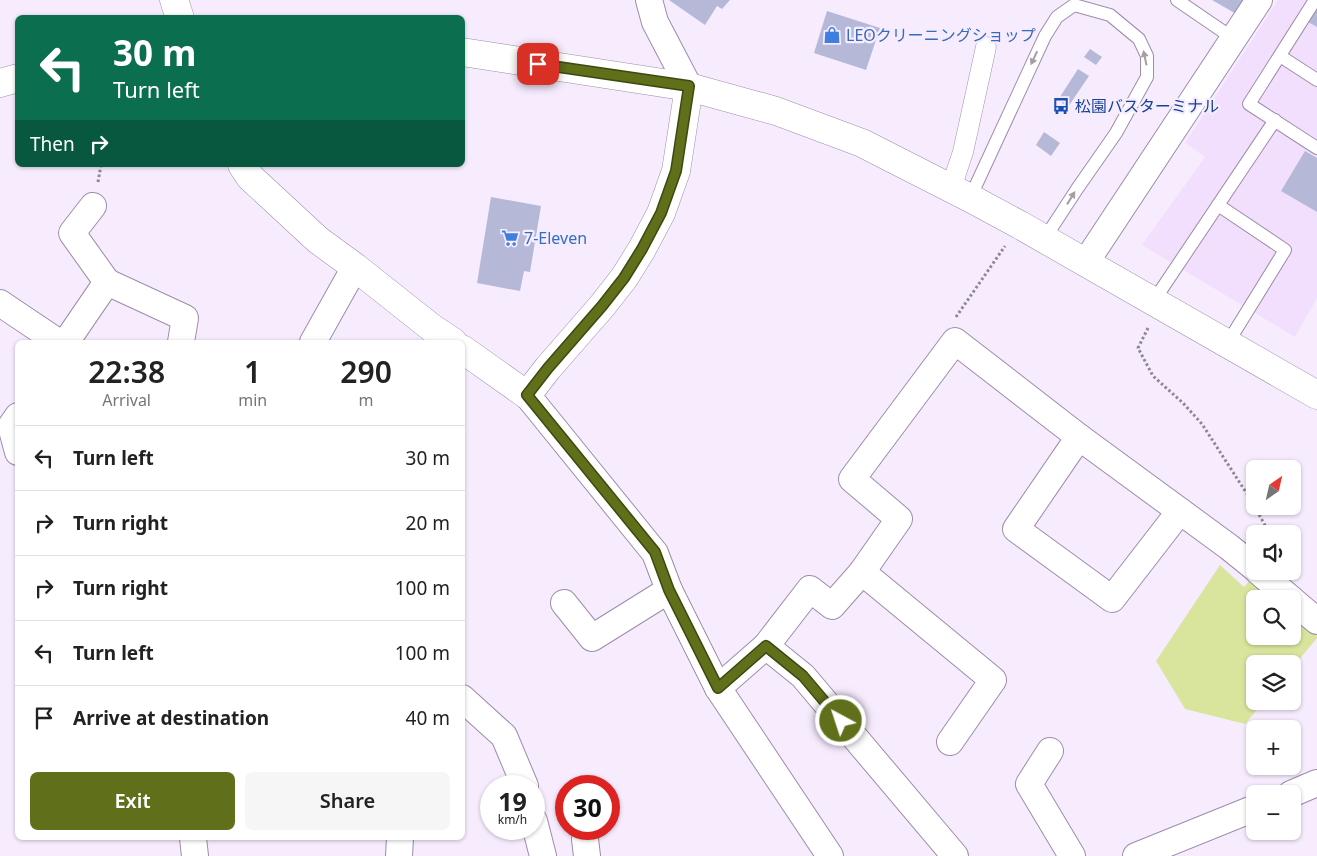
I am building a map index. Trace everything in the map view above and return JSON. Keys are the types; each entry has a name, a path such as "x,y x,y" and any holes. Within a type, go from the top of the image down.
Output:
{"street":[{"path":"174,0 179,15"},
{"path":"527,395 624,278 661,213 676,171 689,86 655,22 649,0"},
{"path":"1086,262 1260,0"},
{"path":"961,193 963,152 986,47"},
{"path":"465,52 689,86 776,110 862,143 1020,224 1317,395"},
{"path":"0,83 15,79"},
{"path":"243,167 250,177 318,240 355,266 432,328 450,340"},
{"path":"93,206 72,234 107,282 185,318 181,340"},
{"path":"314,340 355,266"},
{"path":"67,340 107,282"},
{"path":"0,303 55,340"},
{"path":"718,688 766,646 810,589 832,606 862,572 899,519 852,479 955,340 1079,437 1246,561"},
{"path":"465,351 527,395 655,552 669,590 718,688 830,856"},
{"path":"15,420 11,426 15,441"},
{"path":"1079,437 1016,529 1024,535 1112,599 1180,511"},
{"path":"862,572 993,680 950,742"},
{"path":"1269,580 1281,590"},
{"path":"564,603 592,638 669,590"},
{"path":"1301,607 1317,621"},
{"path":"766,646 803,676 954,856"},
{"path":"465,701 504,736 520,775"},
{"path":"1050,751 1029,784 1072,856"},
{"path":"1301,790 1317,784"},
{"path":"1136,856 1246,812"},
{"path":"193,840 195,856"},
{"path":"399,856 400,840"},
{"path":"539,840 543,856"}],"lane":[{"path":"1177,0 1234,39"},
{"path":"1315,0 1249,104 1317,148"},
{"path":"961,193 1057,17 1074,5 1110,15 1139,39 1147,56 1147,77 1116,133 1045,238"},
{"path":"1280,56 1317,80"},
{"path":"1156,304 1218,205 1275,120"},
{"path":"1218,205 1285,250 1227,344"}],"path":[{"path":"955,340 951,324 1020,224"},
{"path":"1156,304 1138,348 1153,376 1183,403 1202,424 1265,525"}],"shaded area":[{"path":"1278,0 1317,0 1317,298 1295,337 1142,245 1205,157 1185,143"}],"green space":[{"path":"1220,565 1244,587 1252,580 1264,590 1246,590 1246,645 1301,645 1301,622 1317,636 1301,657 1301,655 1246,655 1246,710 1257,710 1248,720 1246,720 1245,724 1185,709 1156,661"}],"building":[{"path":"669,0 730,0 722,9 717,6 705,25"},
{"path":"1212,0 1247,0 1238,15"},
{"path":"1317,8 1317,27 1308,22"},
{"path":"827,11 880,28 866,70 814,53"},
{"path":"1090,49 1102,57 1096,65 1084,57"},
{"path":"1078,69 1089,76 1068,107 1058,100"},
{"path":"1044,132 1060,143 1051,156 1036,145"},
{"path":"1305,151 1317,158 1317,212 1281,191"},
{"name":"7-Eleven","path":"491,197 541,206 530,272 524,271 520,291 477,283"}],"place":[{"name":"LEOクリーニングショップ","path":"832,35"},
{"name":"松園バスターミナル","path":"1061,106"},
{"name":"7-Eleven","path":"510,238"}],"route":[{"path":"538,64 689,86 676,171 661,213 624,278 527,395 655,552 669,590 718,688 766,646 803,676 841,721"}]}
